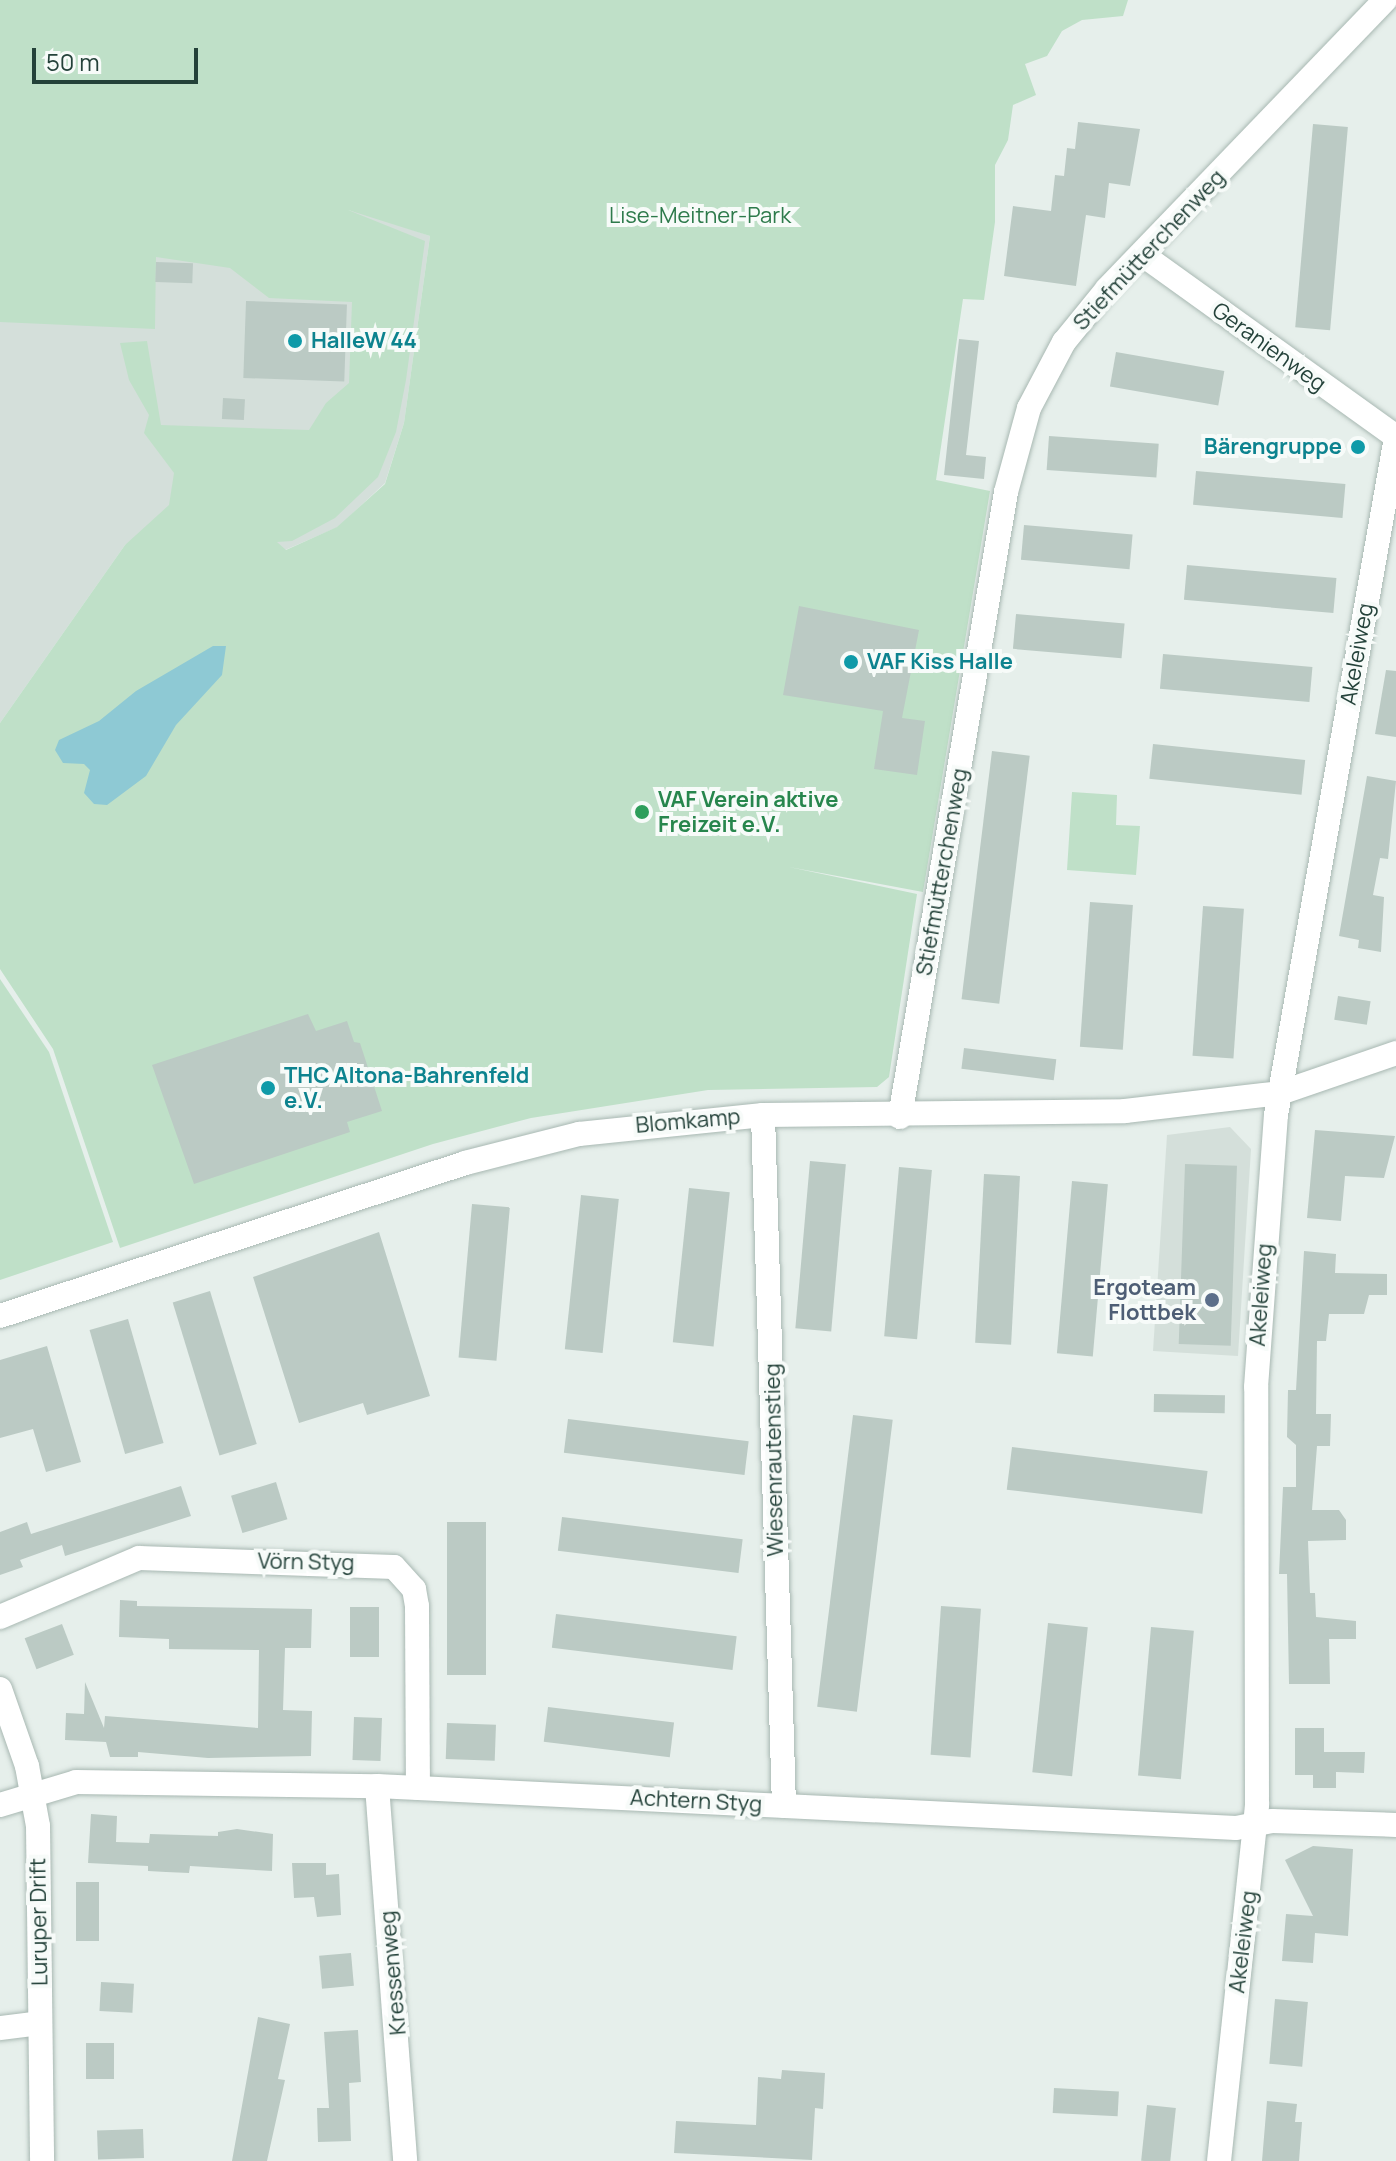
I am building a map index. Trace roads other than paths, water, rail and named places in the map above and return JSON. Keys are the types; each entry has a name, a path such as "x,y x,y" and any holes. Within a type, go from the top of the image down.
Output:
{"street":[{"name":"Stiefmütterchenweg","path":"900,1117 1018,442 1044,375 1064,342 1107,289 1385,0"},
{"name":"Geranienweg","path":"1143,255 1396,437"},
{"name":"Akeleiweg","path":"1219,2161 1256,1824 1256,1387 1280,1093 1396,437"},
{"name":"Blomkamp","path":"0,1316 535,1143 640,1124 763,1115 1072,1115 1280,1093 1396,1053"},
{"name":"Wiesenrautenstieg","path":"763,1115 784,1806"},
{"name":"Vörn Styg","path":"0,1617 139,1558 394,1567 414,1589 417,1606 418,1788"},
{"name":"Luruper Drift","path":"0,1689 34,1792 42,2161"},
{"name":"Achtern Styg","path":"0,1805 34,1792 76,1782 377,1786 1236,1828 1256,1824 1396,1825"},
{"name":"Kressenweg","path":"377,1786 405,2161"},
{"path":"0,2028 40,2023"}],"water":[{"path":"213,646 226,646 222,675 176,725 146,776 107,805 94,804 84,793 90,770 84,764 63,763 55,750 59,740 99,721 136,691"}],"place":[{"name":"HalleW 44","path":"295,341"},
{"name":"Bärengruppe","path":"1358,447"},
{"name":"VAF Kiss Halle","path":"851,662"},
{"name":"VAF Verein aktive Freizeit e.V.","path":"642,812"},
{"name":"THC Altona-Bahrenfeld e.V.","path":"268,1088"},
{"name":"Ergoteam Flottbek","path":"1212,1300"}],"park label":[{"name":"Lise-Meitner-Park","path":"700,216"}]}
